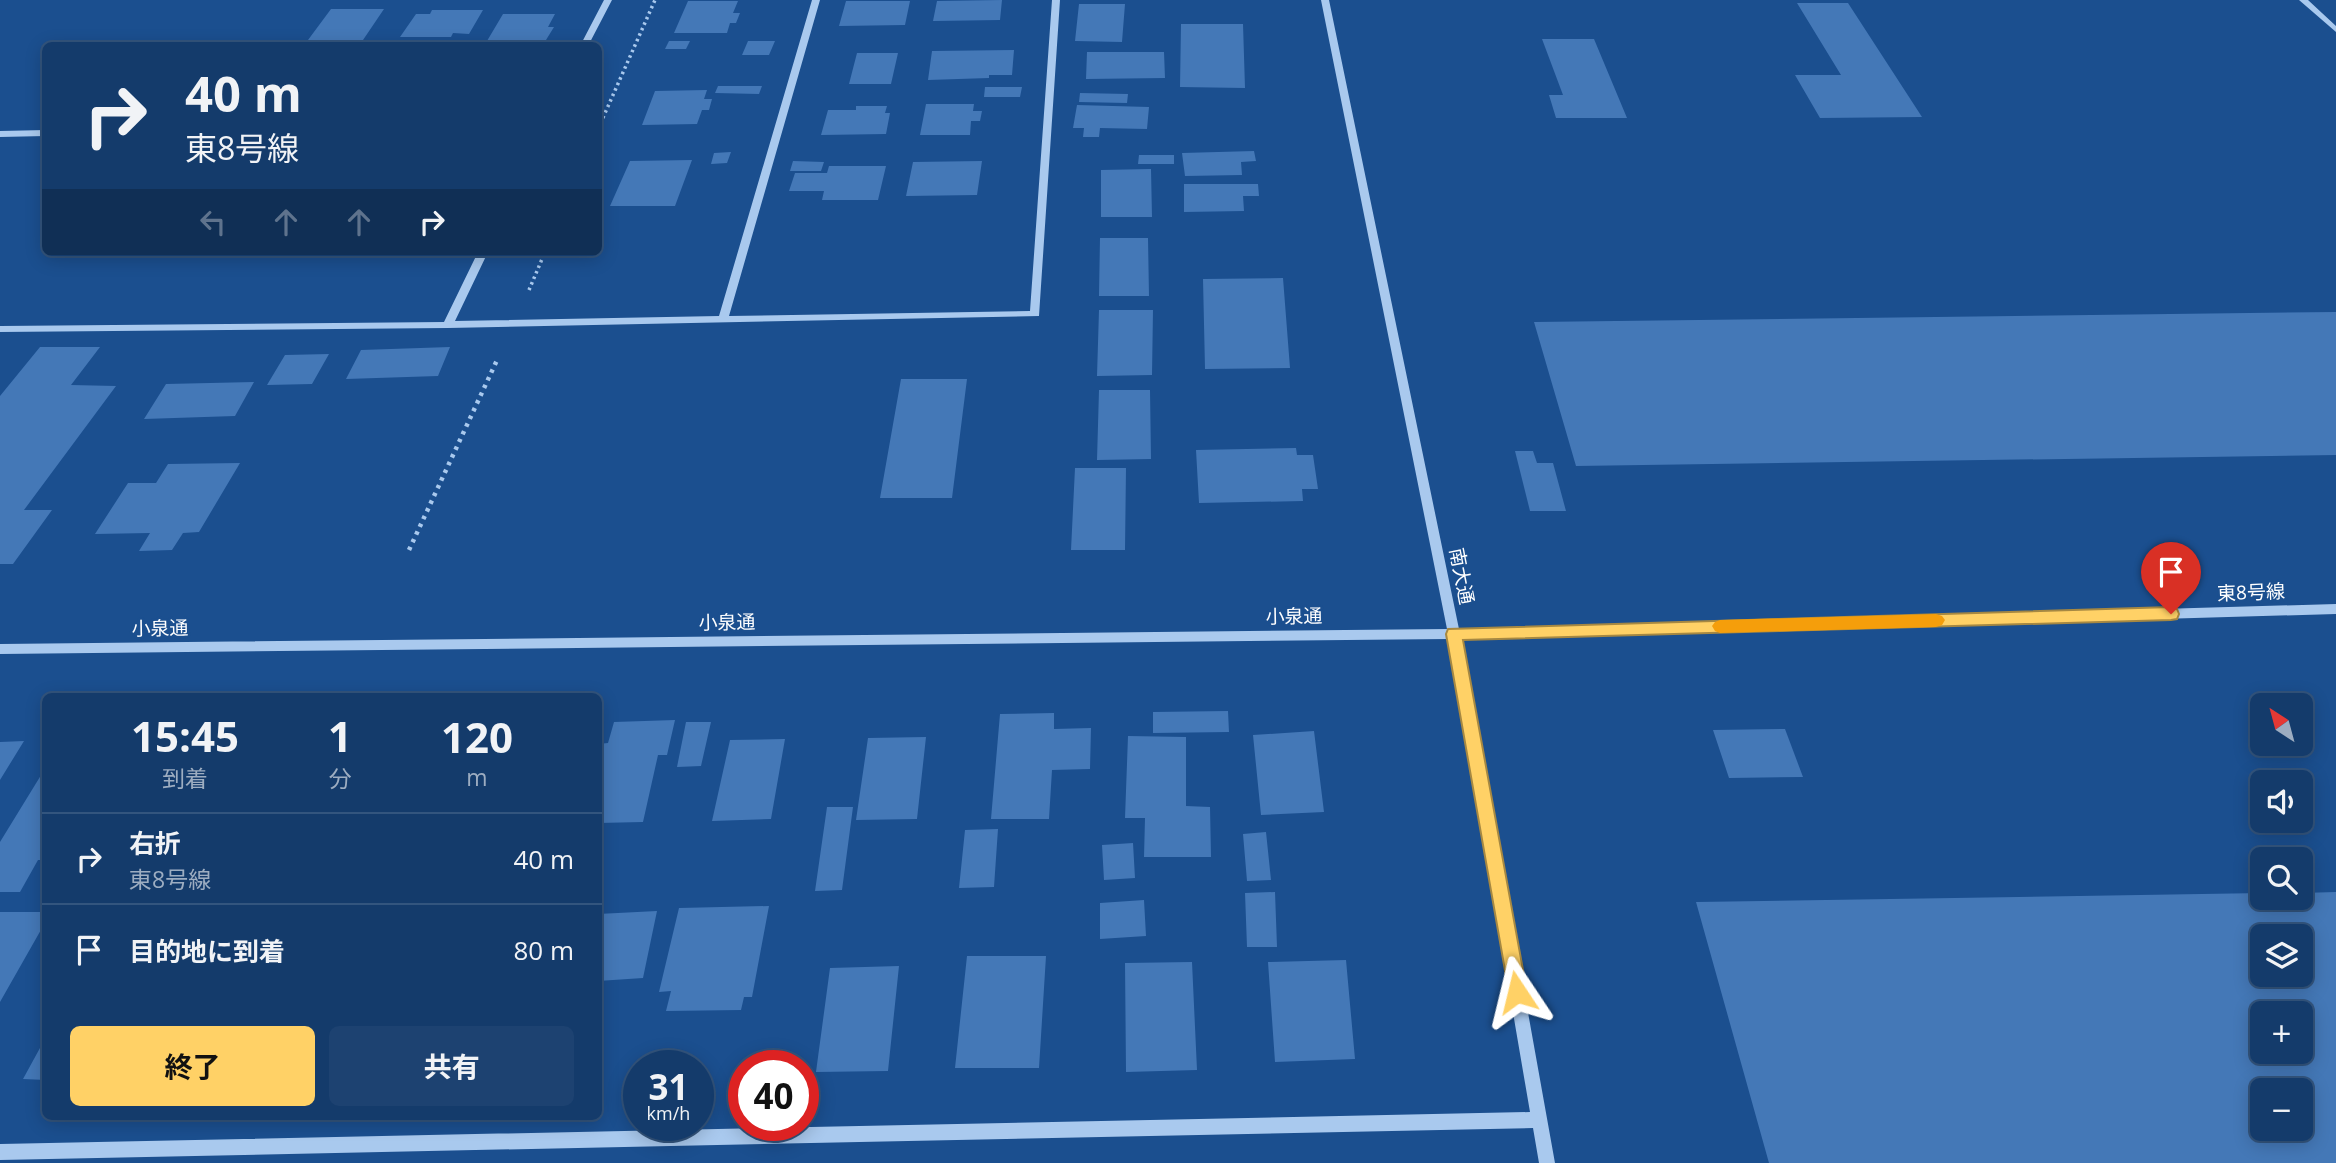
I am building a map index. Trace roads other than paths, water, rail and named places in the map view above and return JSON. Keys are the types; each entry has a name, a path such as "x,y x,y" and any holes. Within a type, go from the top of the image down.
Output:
{"street":[{"path":"586,42 608,0"},
{"path":"723,320 816,0"},
{"path":"0,329 448,325 1035,314 1056,0"},
{"name":"南大通","path":"1325,0 1454,634 1547,1163"},
{"path":"2303,0 2336,30"},
{"path":"0,134 42,133"},
{"path":"448,325 481,256"},
{"name":"東8号線","path":"1454,634 2336,609"},
{"name":"小泉通","path":"0,649 1454,634"},
{"path":"0,1152 1540,1120"}]}
